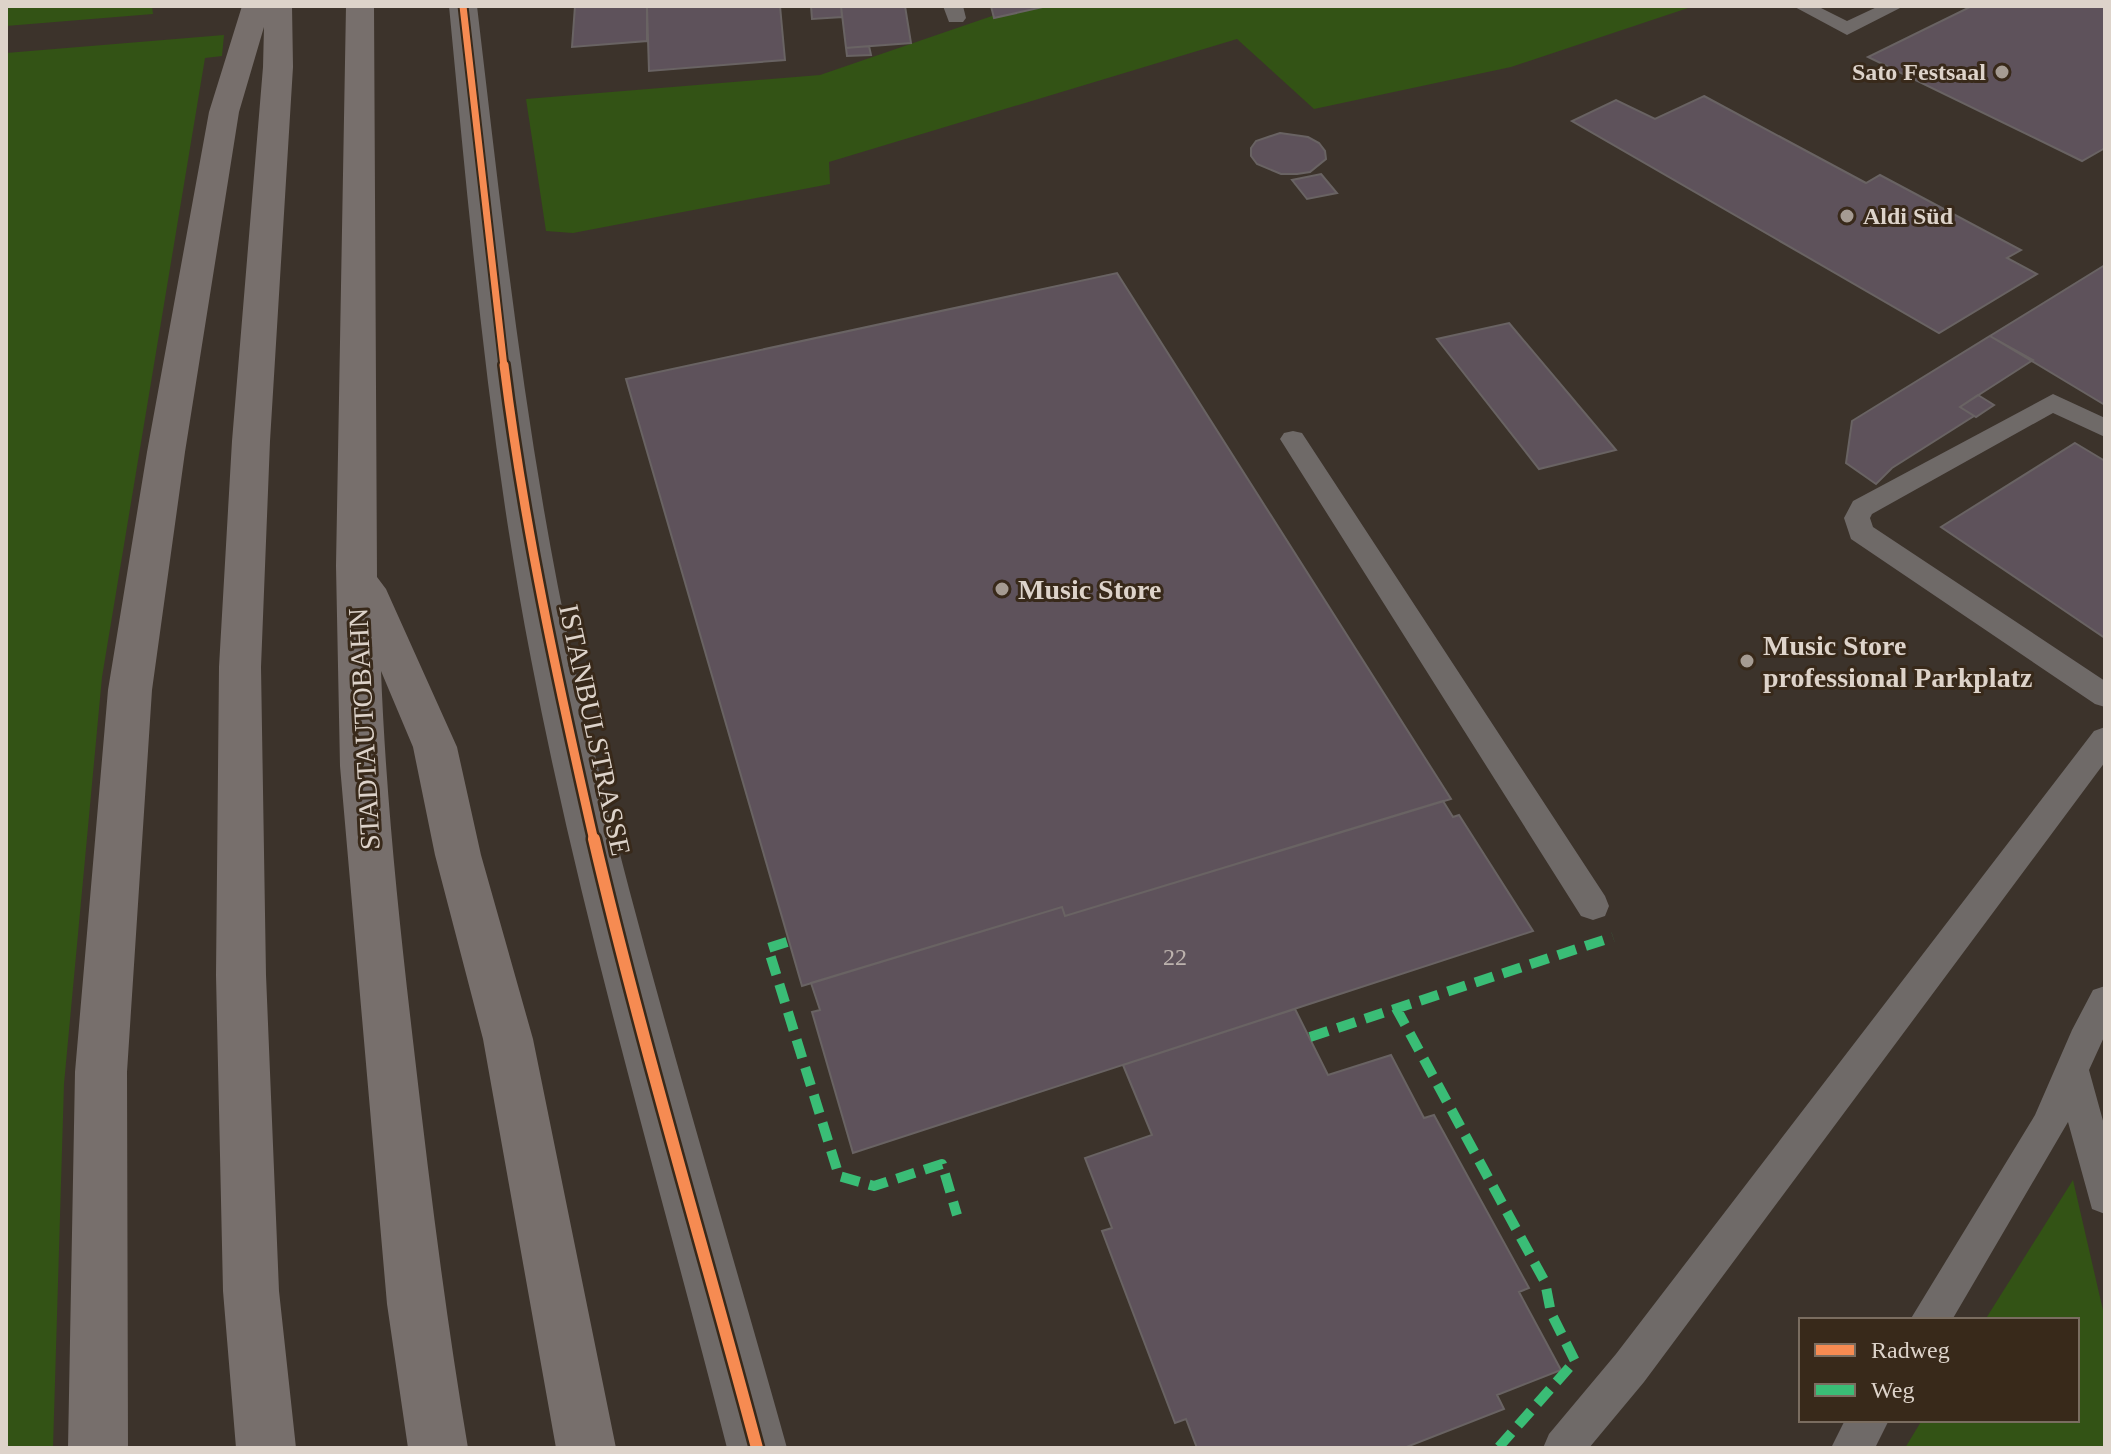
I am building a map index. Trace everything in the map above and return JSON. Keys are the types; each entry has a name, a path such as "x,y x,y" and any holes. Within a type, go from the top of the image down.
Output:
{"highway":[{"path":"98,1448 101,1072 130,690 166,452 224,112 256,6"},
{"path":"266,1448 251,1291 241,975 240,667 251,441 278,67 278,6"},
{"name":"STADTAUTOBAHN","path":"360,6 356,566 362,766 415,1304 438,1448"},
{"path":"356,566 435,747 458,855 508,1039 586,1448"}],"street":[{"name":"ISTANBULSTRASSE","path":"463,6 513,438 552,659 629,990 703,1245 757,1448"}],"lane":[{"path":"1803,6 1847,29 1894,6"},
{"path":"2105,429 2053,402 1862,508 1857,518 1861,532 2105,696"},
{"path":"1293,439 1593,906"},
{"path":"1563,1448 1630,1368 2105,739"},
{"path":"1931,1318 2048,1126 2087,1052 2105,1001"},
{"path":"2087,1052 2105,1196"},
{"path":"1851,1448 1868,1422"}],"green space":[{"path":"6,6 152,6 153,14 6,26"},
{"path":"1049,6 1694,6 1511,67 1314,109 1237,39 829,162 830,184 573,233 546,231 526,99 820,75 992,16"},
{"path":"224,35 222,56 205,58 102,677 64,1084 53,1448 6,1448 6,53"},
{"path":"2073,1180 2105,1319 2105,1448 1905,1448 1921,1422 2079,1422 2079,1318 1986,1318"}],"building":[{"path":"575,6 647,6 647,41 572,47"},
{"path":"780,6 785,60 649,71 647,7"},
{"path":"811,6 841,6 842,17 812,19"},
{"path":"841,6 905,6 911,43 846,48"},
{"path":"991,6 1043,6 1043,7 994,18"},
{"name":"Sato Festsaal","path":"1972,6 2105,6 2105,148 2082,161 1868,57"},
{"path":"869,46 871,55 847,56 846,48"},
{"name":"Aldi Süd","path":"1704,96 1866,183 1880,175 2021,250 2007,258 2037,274 1939,333 1572,121 1616,100 1655,119"},
{"path":"1280,133 1308,137 1319,143 1326,159 1310,172 1297,174 1281,174 1257,164 1251,156 1251,148 1256,141"},
{"path":"1321,174 1337,193 1307,199 1292,180"},
{"path":"2105,265 2105,405 1990,336"},
{"name":"Music Store","path":"1117,273 1451,799 1065,916 1062,907 802,986 626,379"},
{"path":"1509,323 1616,450 1539,469 1437,339"},
{"path":"1990,336 2033,360 1960,407 1974,416 1892,468 1876,484 1846,463 1852,421"},
{"path":"1978,395 1994,405 1976,417 1960,407"},
{"path":"2075,443 2105,461 2105,638 1941,527"},
{"path":"1443,801 1453,817 1459,815 1533,931 853,1153 812,1012 820,1010 811,983 1062,907 1065,916"},
{"path":"1295,1009 1328,1075 1391,1055 1424,1118 1434,1115 1529,1288 1519,1292 1561,1370 1497,1395 1504,1409 1404,1448 1197,1448 1186,1419 1175,1423 1102,1231 1112,1228 1085,1158 1152,1135 1123,1065"}],"marked path":[{"path":"1310,1037 1613,937"},
{"path":"787,942 768,948 839,1176 874,1186 942,1164 957,1215"},
{"path":"1396,1008 1545,1282 1551,1313 1575,1361 1498,1448"}],"cycle path":[{"path":"463,6 513,438 552,659 629,990 703,1245 757,1448"}],"place":[{"name":"Sato Festsaal","path":"2002,72"},
{"name":"Aldi Süd","path":"1847,216"},
{"name":"Music Store","path":"1002,589"},
{"name":"Music Store professional Parkplatz","path":"1747,661"}]}
